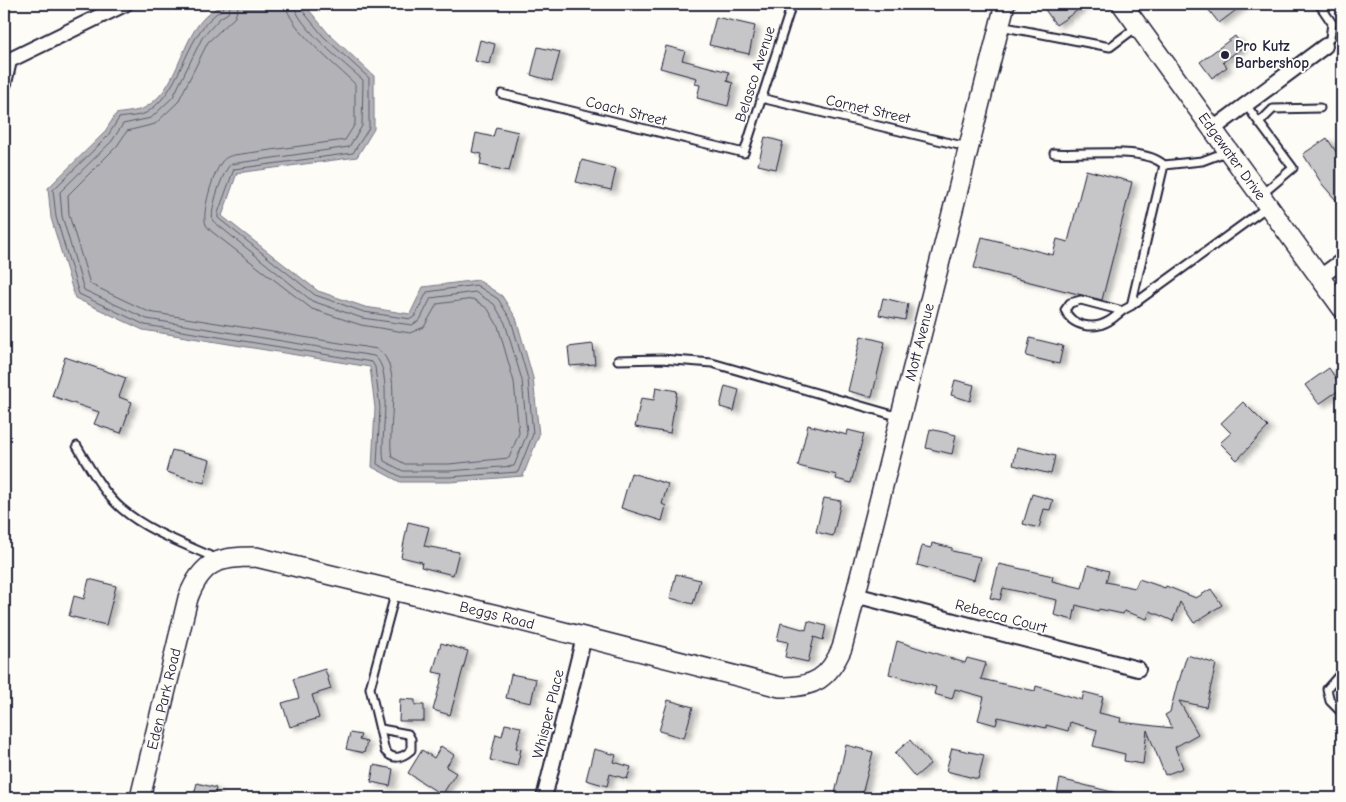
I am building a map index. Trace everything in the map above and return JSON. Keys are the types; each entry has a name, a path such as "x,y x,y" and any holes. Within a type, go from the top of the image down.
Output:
{"street":[{"path":"4,84 9,61 12,59 125,4"},
{"name":"Mott Avenue","path":"824,677 835,664 842,648 1005,4"},
{"name":"Edgewater Drive","path":"1122,4 1342,308"},
{"path":"1213,129 1325,46"},
{"path":"1320,278 1342,261"},
{"name":"Beggs Road","path":"219,560 227,557 256,557 396,590 780,687 798,688 824,677"},
{"name":"Eden Park Road","path":"140,798 188,598 194,582 208,565 219,560"},
{"name":"Rebecca Court","path":"856,595 1138,669"},
{"name":"Whisper Place","path":"544,798 584,637"}],"lane":[{"name":"Belasco Avenue","path":"744,154 792,4"},
{"path":"1319,4 1332,23 1330,38 1325,46"},
{"path":"999,26 1110,47 1138,26"},
{"name":"Coach Street","path":"502,94 744,154"},
{"name":"Cornet Street","path":"761,98 968,147"},
{"path":"1119,310 1081,300 1070,303 1065,310 1068,317 1079,324 1088,326 1102,325 1111,320 1119,310 1131,306 1265,201 1293,168 1246,105"},
{"path":"1258,123 1273,109 1320,108"},
{"path":"1164,165 1202,161 1229,151"},
{"path":"1054,153 1075,155 1126,152 1157,158 1164,165"},
{"path":"1131,306 1164,165"},
{"path":"618,360 668,359 712,363 901,417"},
{"path":"78,446 96,478 120,508 144,525 219,560"},
{"path":"381,729 408,734 411,740 411,750 405,756 396,758 390,756 385,751 370,688 396,590"},
{"path":"1342,672 1327,689 1330,701 1342,713"}],"water":[{"path":"227,4 304,4 328,33 374,76 374,129 357,157 237,173 222,216 318,291 365,307 410,314 423,287 478,280 502,296 516,318 533,378 539,435 523,476 450,482 400,482 372,467 375,408 370,367 143,330 75,298 51,218 48,188 104,133 116,114 143,109 159,97 169,83 191,37 200,23 211,12"}],"building":[{"path":"1041,4 1087,4 1056,25"},
{"path":"1204,4 1244,4 1219,23"},
{"path":"716,17 755,26 749,54 709,45"},
{"path":"1235,36 1243,47 1223,62 1227,67 1212,78 1200,62"},
{"path":"480,40 495,44 490,64 475,61"},
{"path":"666,46 685,51 682,60 729,72 727,81 733,83 728,106 697,98 700,85 695,84 697,78 660,68"},
{"path":"538,47 560,52 552,81 531,75"},
{"path":"496,127 518,132 509,171 480,165 482,154 472,152 476,133 493,137"},
{"path":"765,137 783,142 776,169 758,165"},
{"path":"1327,138 1342,161 1342,207 1322,184 1303,154"},
{"path":"582,160 616,169 611,190 576,182"},
{"path":"1086,170 1132,182 1102,300 974,268 982,237 1053,255 1057,239 1068,242"},
{"path":"883,298 908,304 905,320 879,315"},
{"path":"861,336 885,342 872,397 848,391"},
{"path":"1030,338 1063,346 1059,364 1026,356"},
{"path":"593,344 595,364 570,366 568,347"},
{"path":"65,357 126,378 119,397 132,402 121,433 94,424 99,412 52,396"},
{"path":"1329,368 1342,388 1319,404 1305,385"},
{"path":"955,380 974,385 970,401 951,395"},
{"path":"725,386 739,390 734,411 720,407"},
{"path":"656,387 677,391 670,433 635,427 641,398 654,400"},
{"path":"1243,402 1268,427 1237,460 1220,443 1231,433 1221,423"},
{"path":"808,425 847,435 848,430 864,434 851,483 836,479 837,475 798,466"},
{"path":"930,429 956,435 952,454 926,448"},
{"path":"1017,447 1055,456 1051,474 1013,465"},
{"path":"172,450 210,460 204,483 166,472"},
{"path":"631,473 668,484 662,504 666,506 662,521 621,508"},
{"path":"1032,494 1053,500 1050,510 1044,509 1039,528 1023,524"},
{"path":"824,498 841,501 833,536 816,532"},
{"path":"408,522 429,527 424,546 459,552 453,575 421,567 422,562 401,557"},
{"path":"932,543 952,548 952,551 980,557 974,580 917,565 922,546 931,548"},
{"path":"999,564 1053,576 1052,581 1082,588 1088,565 1109,571 1106,582 1135,588 1139,579 1165,588 1166,586 1196,598 1211,589 1222,605 1194,623 1180,602 1173,621 1150,611 1147,619 1124,611 1123,614 1099,609 1098,611 1076,605 1073,620 1054,615 1057,600 1003,588 1000,600 990,598"},
{"path":"676,574 700,580 693,604 670,598"},
{"path":"89,579 116,586 106,625 69,616 74,596 84,599"},
{"path":"808,621 826,626 823,640 814,637 808,662 785,657 788,642 777,640 781,623 806,630"},
{"path":"897,641 965,663 967,658 986,663 981,679 1035,691 1036,686 1082,700 1084,692 1103,697 1099,713 1121,718 1120,722 1172,728 1165,715 1170,712 1187,655 1216,664 1206,707 1179,701 1198,734 1175,747 1183,768 1165,775 1147,730 1143,764 1124,761 1125,754 1093,746 1097,730 1070,722 1068,731 1046,725 1046,728 998,717 996,725 978,720 984,697 955,689 952,699 934,694 936,687 889,674"},
{"path":"441,643 468,651 450,715 433,710 443,674 433,672"},
{"path":"325,669 331,689 312,695 319,718 290,727 282,703 299,698 293,679"},
{"path":"511,674 536,679 531,703 506,698"},
{"path":"400,699 415,700 415,705 424,705 424,721 399,721"},
{"path":"668,700 693,707 684,738 659,731"},
{"path":"505,724 521,727 516,748 521,749 517,766 490,760 496,734 502,736"},
{"path":"350,733 361,735 359,740 367,742 364,753 346,749"},
{"path":"910,740 930,764 915,777 895,753"},
{"path":"846,745 873,752 861,798 834,798"},
{"path":"441,746 454,755 446,767 456,773 442,795 408,773 422,750 434,758"},
{"path":"952,748 984,755 978,779 946,771"},
{"path":"594,749 616,755 614,762 631,767 627,779 610,774 607,786 586,780"},
{"path":"374,765 393,769 390,786 371,782"},
{"path":"1060,779 1120,794 1119,798 1056,798"},
{"path":"197,783 216,788 214,798 193,798"}],"place":[{"name":"Pro Kutz Barbershop","path":"1225,55"}]}
